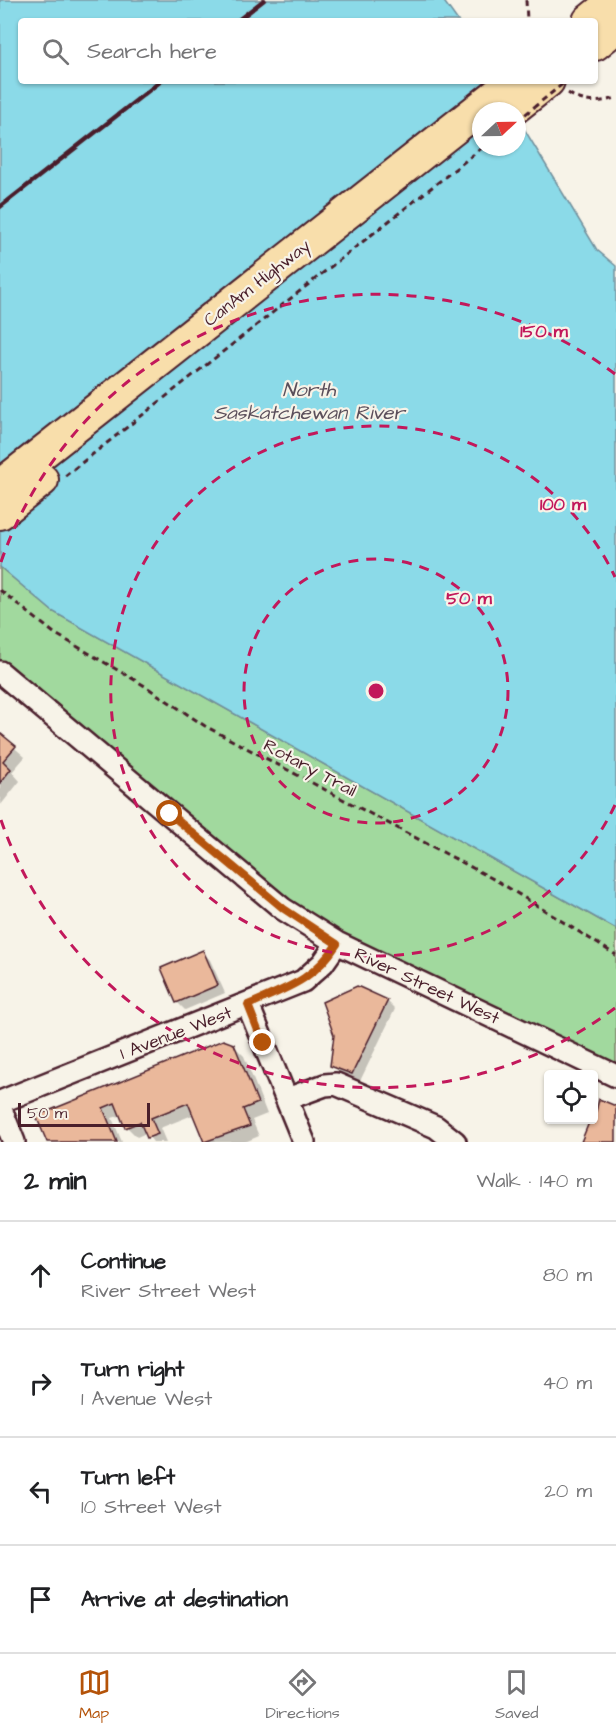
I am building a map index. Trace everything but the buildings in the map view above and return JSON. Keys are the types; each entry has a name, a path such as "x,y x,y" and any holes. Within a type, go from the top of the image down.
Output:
{"highway":[{"path":"593,18 615,0"},
{"path":"598,42 616,27"},
{"name":"CanAm Highway","path":"0,486 510,84"},
{"path":"525,102 554,84"},
{"name":"CanAm Highway","path":"0,513 472,141"}],"street":[{"name":"River Street West","path":"0,672 284,909 337,944 616,1076"},
{"name":"1 Avenue West","path":"0,1102 248,1005 303,981 323,963 337,944"},
{"path":"248,1005 304,1142"},
{"path":"286,1099 325,1085 336,1084 436,1127 455,1142"},
{"path":"0,1107 14,1142"}],"path":[{"path":"526,0 527,18"},
{"path":"526,111 555,84"},
{"path":"559,84 564,90 584,101 595,103 616,98"},
{"path":"65,476 472,156"},
{"name":"Rotary Trail","path":"0,590 54,633 145,686 205,726 499,882 616,955"}],"green space":[{"path":"0,567 52,611 616,929 616,1080 344,955 0,664"}],"water":[{"name":"North Saskatchewan River","path":"0,0 443,0 456,18 18,18 18,84 494,84 485,102 472,102 472,156 526,156 526,132 597,250 616,266 616,929 52,611 0,567"}],"railway":[{"path":"241,18 264,0"},
{"path":"0,207 157,84"}],"route":[{"path":"170,814 284,909 337,944 314,973 303,981 248,1005 263,1043"}]}
